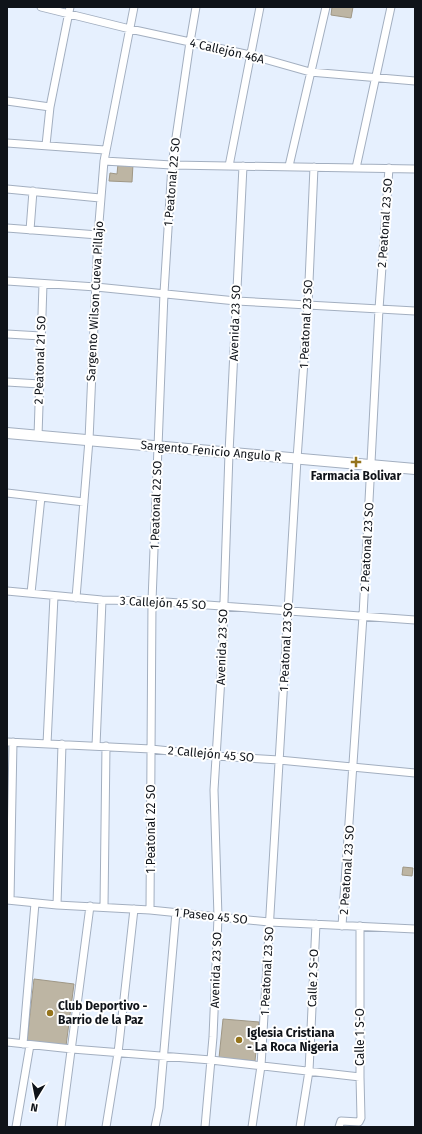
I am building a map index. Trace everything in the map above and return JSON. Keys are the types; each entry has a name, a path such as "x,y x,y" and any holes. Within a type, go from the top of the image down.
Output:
{"street":[{"name":"4 Callejón 46A","path":"41,7 69,10 130,29 250,55 310,72 415,80"},
{"name":"Sargento Wilson Cueva Pillajo","path":"76,598 89,440 100,198 105,150 134,7"},
{"name":"1 Peatonal 22 SO","path":"150,910 152,601 164,293 172,165 196,7"},
{"path":"229,166 260,7"},
{"path":"288,166 326,7"},
{"path":"356,168 391,7"},
{"path":"46,145 50,107 69,10"},
{"path":"7,101 50,107"},
{"path":"7,143 105,150"},
{"path":"104,161 172,165 415,169"},
{"name":"Avenida 23 SO","path":"205,1127 213,1037 218,917 214,790 222,660 229,453 243,166"},
{"name":"1 Peatonal 23 SO","path":"252,1127 262,1066 269,922 280,760 297,459 308,306 314,167"},
{"name":"2 Peatonal 23 SO","path":"342,926 364,616 371,465 389,168"},
{"path":"7,189 100,198"},
{"path":"30,230 33,191"},
{"path":"7,228 98,234"},
{"path":"7,281 164,293 236,302 415,311"},
{"name":"2 Peatonal 21 SO","path":"38,436 43,284"},
{"path":"7,334 41,336"},
{"path":"7,382 40,384"},
{"name":"Sargento Fenicio Angulo R","path":"7,433 415,469"},
{"path":"7,493 84,502"},
{"path":"30,593 41,497"},
{"name":"3 Callejón 45 SO","path":"7,591 102,600 152,601 415,620"},
{"path":"47,744 54,596"},
{"path":"96,746 102,600"},
{"path":"8,900 10,742"},
{"name":"2 Callejón 45 SO","path":"10,742 151,749 216,756 415,772"},
{"path":"57,905 62,744"},
{"path":"104,907 106,746"},
{"name":"1 Paseo 45 SO","path":"8,900 57,905 176,912 269,922 415,929"},
{"path":"16,1127 26,1044 35,903"},
{"path":"61,1127 90,906"},
{"path":"106,1127 118,1053 134,909"},
{"path":"155,1127 159,1108 176,912"},
{"name":"Calle 2 S-O","path":"300,1127 310,1071 316,924"},
{"name":"Calle 1 S-O","path":"339,1127 341,1121 359,1122 361,1120 360,926"},
{"path":"7,1042 72,1049 211,1060 360,1077"}],"building":[{"path":"332,7 353,7 351,18 331,15"},
{"path":"118,164 133,164 132,182 109,181 110,173 117,174"},
{"path":"403,867 413,868 412,876 402,875"},
{"name":"Club Deportivo - Barrio de la Paz","path":"34,979 74,984 66,1046 27,1041"},
{"name":"Iglesia Cristiana - La Roca Nigeria","path":"223,1019 259,1022 255,1061 219,1058"}],"place":[{"name":"Farmacia Bolivar","path":"356,462"},
{"name":"Club Deportivo - Barrio de la Paz","path":"50,1013"},
{"name":"Iglesia Cristiana - La Roca Nigeria","path":"239,1040"}]}
